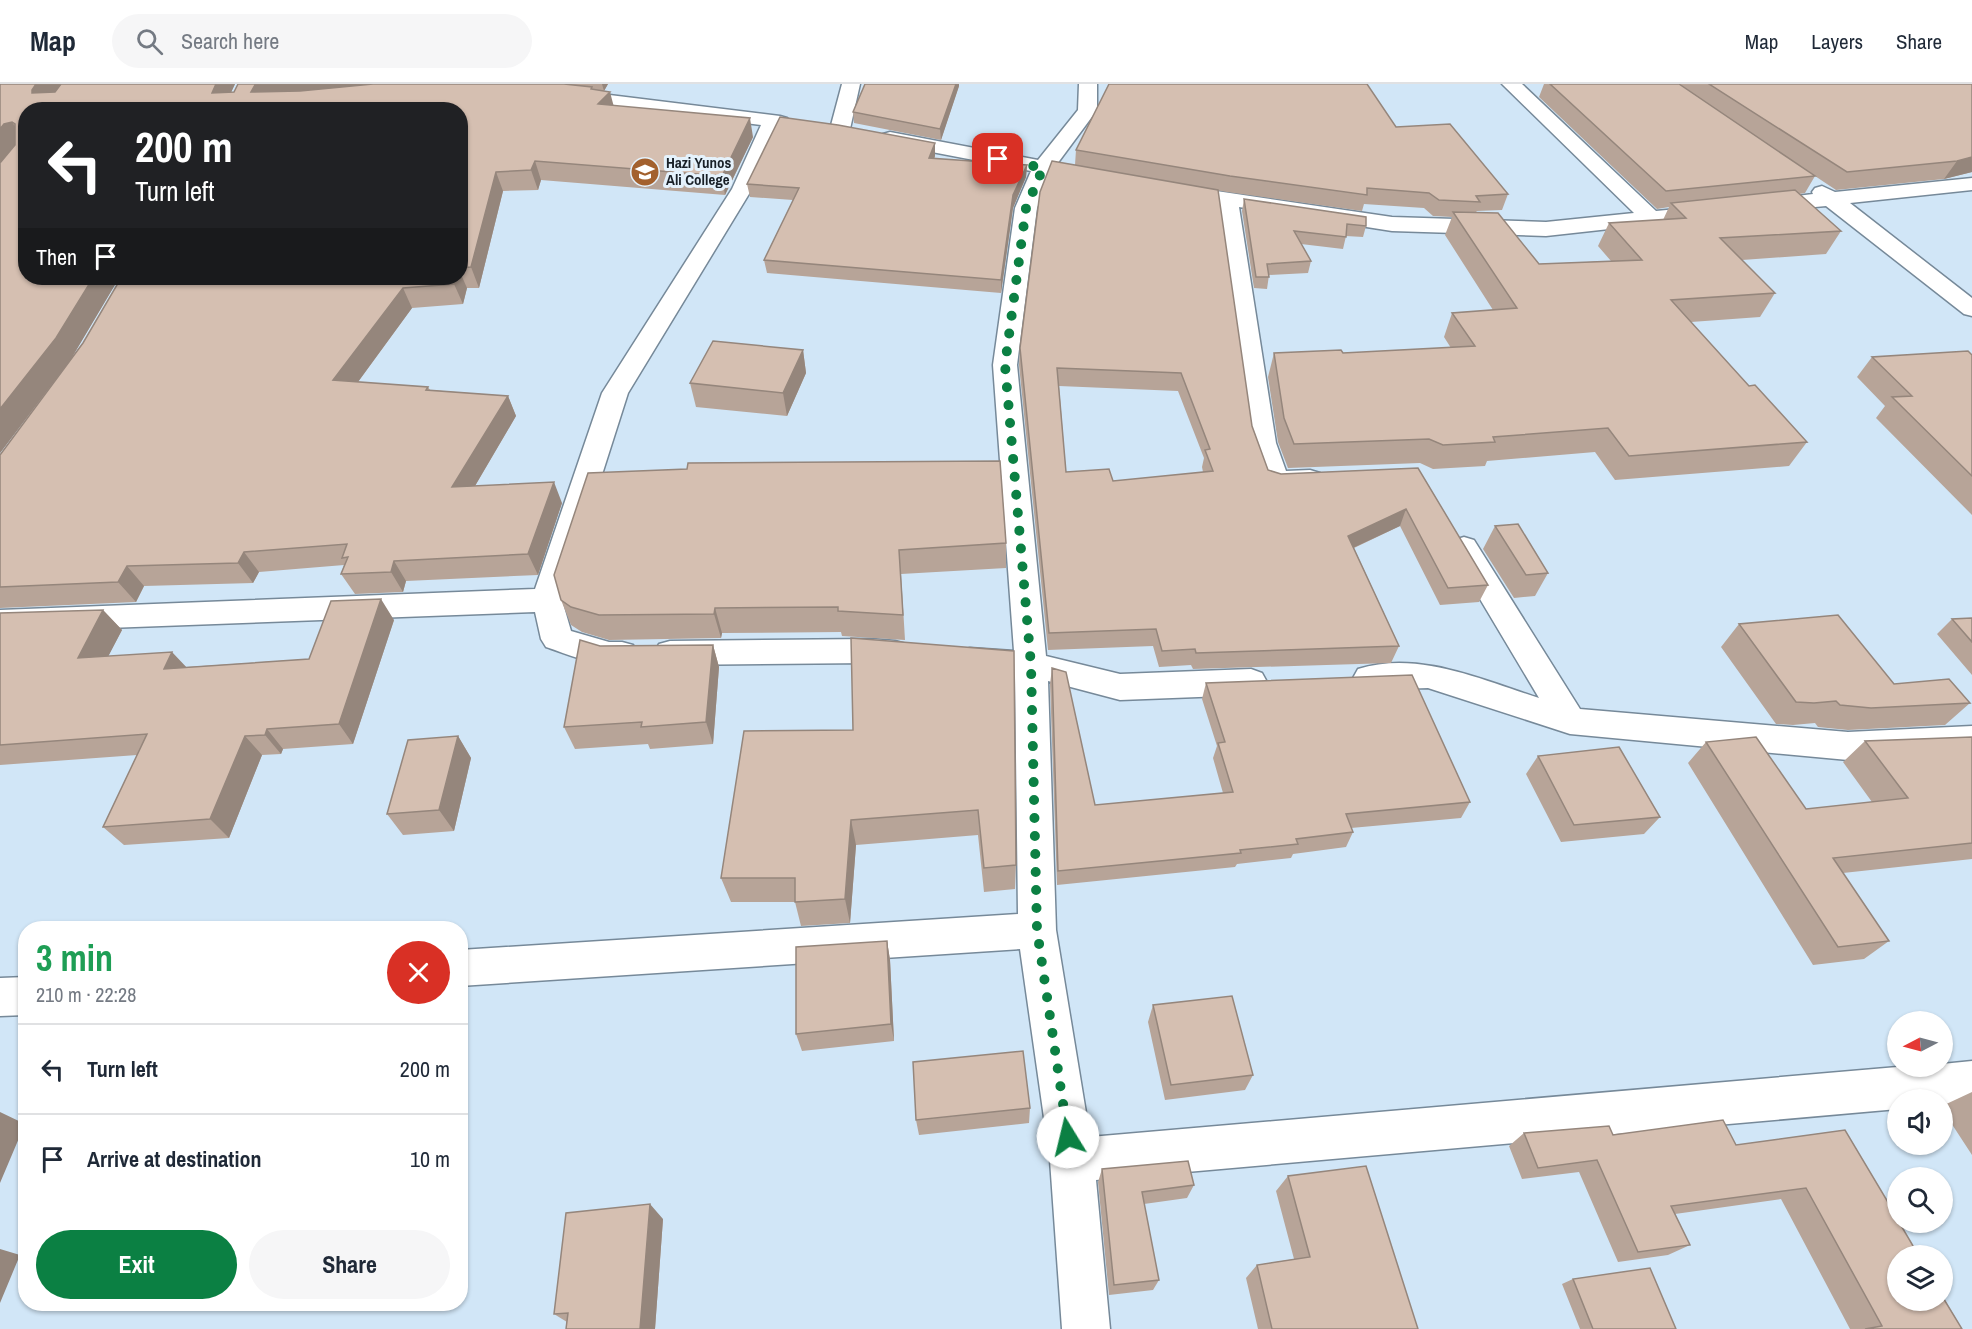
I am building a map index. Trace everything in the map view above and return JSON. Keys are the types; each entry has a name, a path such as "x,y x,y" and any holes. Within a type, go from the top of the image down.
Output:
{"street":[{"path":"840,129 851,84"},
{"path":"1086,1329 1072,1160 1037,930 1031,665 1005,365 1026,208 1043,168 1087,110 1088,84"},
{"path":"1511,84 1652,219"},
{"path":"556,91 687,101 784,122 615,393 547,600 557,639 609,654 870,651 1031,665 1120,687 1274,681"},
{"path":"818,126 1112,180"},
{"path":"1803,180 1832,199 1972,309"},
{"path":"1158,188 1392,224 1546,230 1972,184"},
{"path":"1227,200 1263,442 1276,480 1332,478"},
{"path":"1450,524 1570,721"},
{"path":"0,621 547,600"},
{"path":"1345,679 1428,676 1570,721 1848,746 1972,740"},
{"path":"468,967 1037,930"},
{"path":"0,998 18,997"},
{"path":"1072,1160 1972,1082"}],"building":[{"path":"0,84 36,84 32,93 55,92 61,84 216,84 212,93 234,92 238,84 260,84 255,85 251,92 300,91 373,84 564,84 592,87 591,89 610,92 598,104 750,118 722,176 535,161 531,170 496,172 471,267 468,267 468,102 18,102 18,285 89,285 56,338 0,409 0,163 15,145 15,124 12,122 4,124 0,129"},
{"path":"865,84 956,84 940,129 853,112"},
{"path":"1109,84 1367,84 1396,127 1450,124 1508,194 1476,196 1480,202 1439,200 1429,193 1367,188 1367,195 1230,176 1076,150"},
{"path":"1550,84 1679,84 1815,176 1666,191"},
{"path":"1709,84 1972,84 1972,157 1957,161 1847,172"},
{"path":"780,117 935,143 929,158 1027,165 1013,195 1001,280 764,260 799,188 747,184"},
{"path":"1052,161 1218,190 1252,426 1268,470 1281,474 1418,468 1488,585 1448,588 1406,509 1348,536 1399,646 1196,653 1195,649 1162,651 1156,629 1049,633 1020,348 1040,192","holes":["1057,368 1181,373 1210,449 1205,450 1213,471 1113,481 1109,469 1066,472"]},
{"path":"1795,190 1841,231 1720,238 1775,293 1671,300 1749,386 1755,385 1807,442 1629,456 1608,428 1493,437 1495,442 1443,445 1429,439 1294,444 1284,418 1274,353 1341,350 1343,353 1475,346 1452,313 1517,308 1453,212 1498,213 1539,264 1642,260 1609,223 1686,218 1671,203"},
{"path":"1244,199 1366,217 1366,226 1347,224 1346,237 1294,231 1311,261 1267,264 1269,277 1256,277"},
{"path":"117,285 441,285 403,288 333,380 508,396 452,487 554,482 528,554 394,561 391,572 341,574 348,557 342,558 347,544 244,552 238,563 127,566 118,582 0,587 0,455 83,343"},
{"path":"713,341 803,350 783,393 690,383"},
{"path":"1968,351 1972,355 1972,476 1892,397 1912,396 1872,357"},
{"path":"1000,461 1006,543 899,550 903,615 838,611 838,607 715,608 714,614 599,615 571,607 561,600 554,575 588,473 687,469 688,463"},
{"path":"1518,524 1548,573 1526,575 1495,526"},
{"path":"381,599 339,724 267,729 265,735 245,736 210,819 103,827 147,734 0,745 0,613 103,610 78,658 172,652 164,669 309,659 331,601"},
{"path":"1838,615 1894,684 1949,679 1970,703 1871,708 1840,705 1836,701 1796,702 1739,624"},
{"path":"1972,618 1972,642 1952,619"},
{"path":"851,638 1014,651 1016,865 984,868 978,810 851,820 845,899 795,902 795,878 721,878 744,731 853,730"},
{"path":"580,640 600,646 713,645 706,722 641,727 642,722 564,727"},
{"path":"1052,668 1066,672 1095,805 1233,792 1218,743 1225,742 1206,683 1412,675 1470,802 1346,814 1353,832 1296,839 1298,844 1240,850 1241,853 1058,871"},
{"path":"458,736 439,810 387,814 408,740"},
{"path":"1756,737 1806,809 1908,798 1865,741 1972,737 1972,843 1833,858 1889,941 1838,947 1706,742"},
{"path":"1619,747 1660,817 1574,825 1538,756"},
{"path":"887,941 891,1024 796,1034 796,947"},
{"path":"1232,996 1253,1075 1171,1085 1153,1005"},
{"path":"1023,1051 1030,1108 916,1120 913,1062"},
{"path":"1723,1120 1736,1145 1845,1130 1887,1201 1887,1233 1905,1233 1913,1245 1887,1245 1887,1311 1951,1311 1962,1329 1865,1329 1882,1326 1806,1188 1671,1206 1690,1245 1638,1252 1597,1160 1538,1168 1524,1133 1609,1126 1613,1135"},
{"path":"1188,1161 1194,1185 1142,1192 1159,1280 1114,1285 1102,1169"},
{"path":"1366,1166 1418,1329 1272,1329 1257,1265 1310,1257 1288,1176"},
{"path":"650,1204 640,1329 566,1329 568,1313 554,1314 566,1213"},
{"path":"1650,1268 1676,1329 1593,1329 1573,1279"}],"place":[{"name":"Hazi Yunos Ali College","path":"645,172"}],"route":[{"path":"998,159 1043,168 1026,208 1005,365 1031,665 1037,930 1068,1137"}]}
